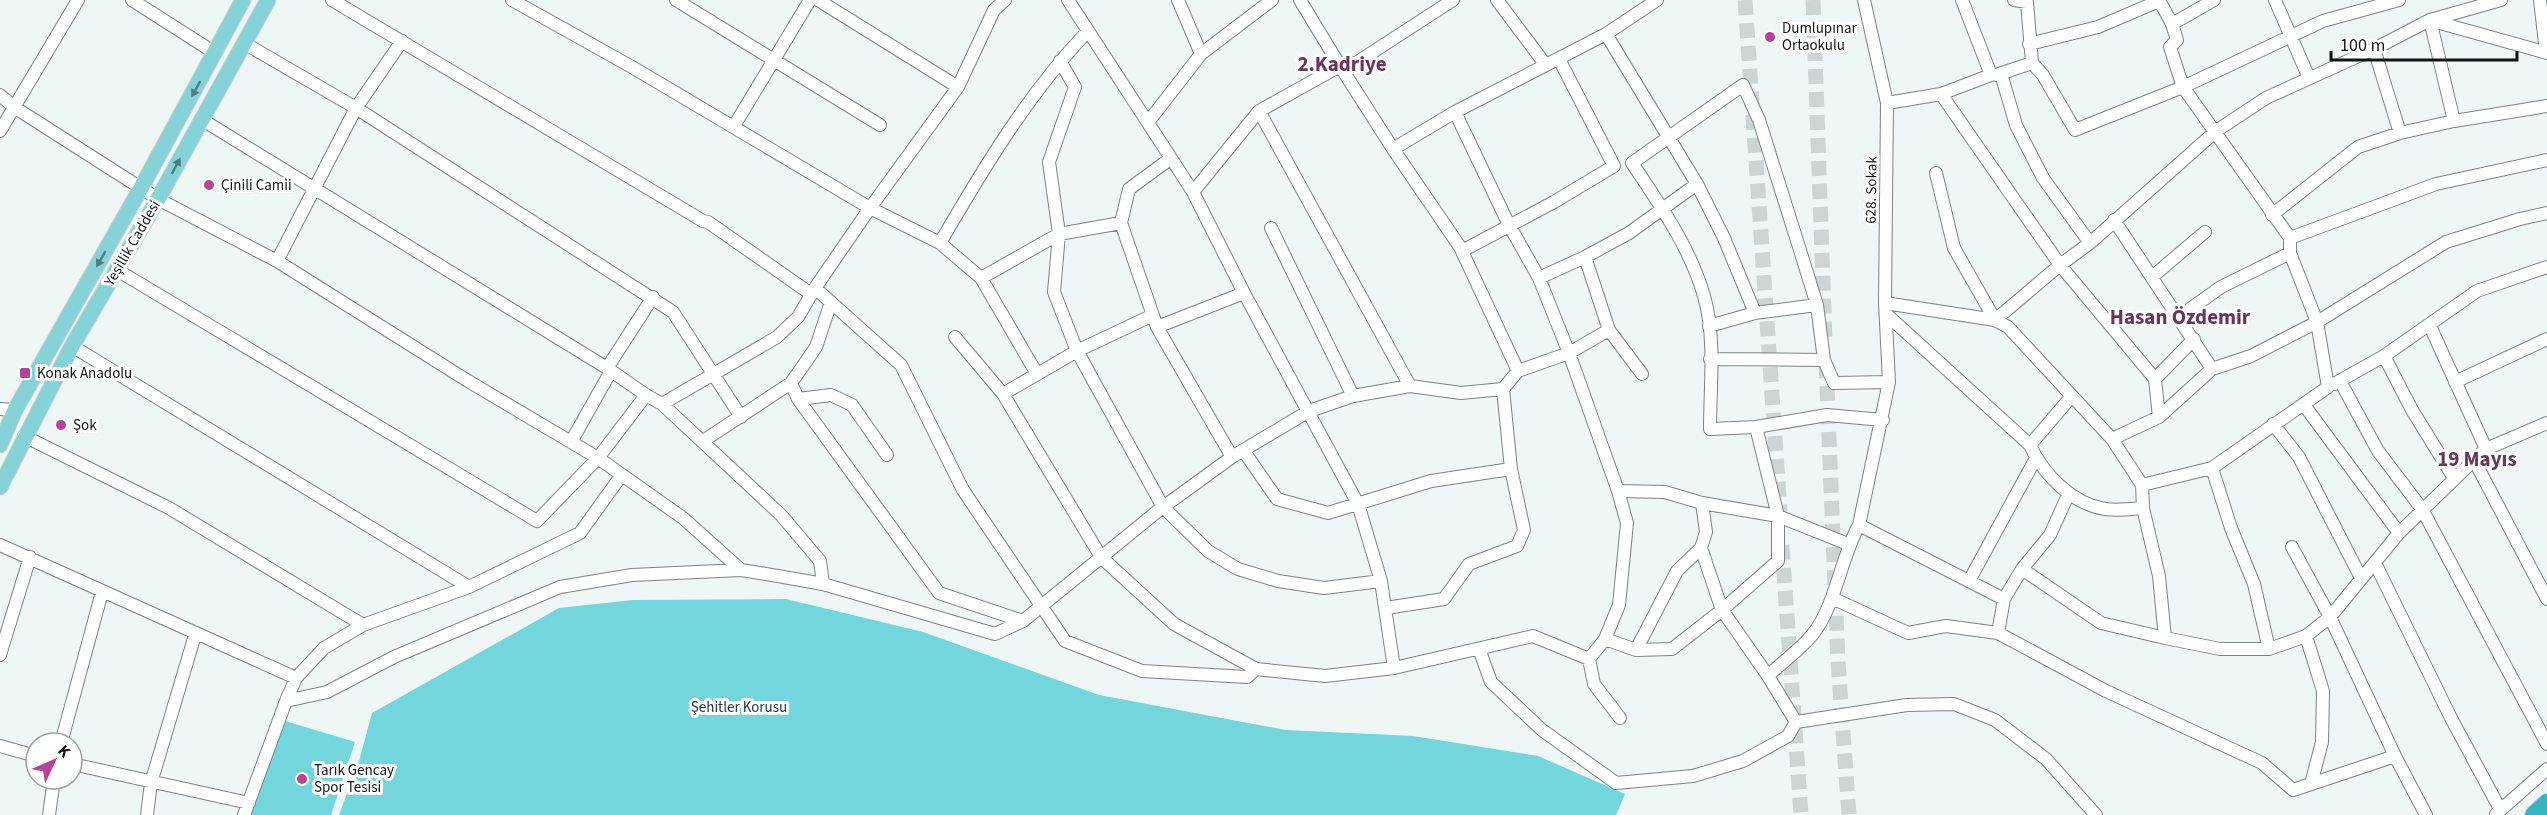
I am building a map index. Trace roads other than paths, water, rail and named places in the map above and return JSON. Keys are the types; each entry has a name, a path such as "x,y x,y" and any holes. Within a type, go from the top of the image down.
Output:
{"highway":[{"path":"2534,815 2547,803"}],"main road":[{"name":"Yeşillik Caddesi","path":"0,445 8,409 141,188 243,0"},
{"name":"Yeşillik Caddesi","path":"0,487 24,436 72,346 158,199 268,0"},
{"path":"8,409 22,421 24,436"}],"street":[{"path":"0,131 78,0"},
{"path":"132,0 215,53"},
{"path":"332,0 708,222 831,302 901,365 963,490 1065,641 1142,671 1247,677 1256,669"},
{"path":"512,0 734,126 870,208 940,243 981,278 1038,374"},
{"path":"676,0 880,125"},
{"path":"734,126 810,0"},
{"path":"818,0 958,87"},
{"path":"662,404 777,337 798,317 813,291 870,208 958,87 994,10 1005,0"},
{"path":"1068,0 1087,32 1149,120 1170,159 1193,192 1244,293 1358,504 1381,581 1394,668"},
{"path":"1178,0 1201,54"},
{"path":"1149,120 1201,54 1272,0"},
{"path":"1300,0 1393,149 1462,251 1518,371"},
{"path":"1193,192 1259,111 1340,66 1356,63 1453,0"},
{"path":"1497,0 1545,64"},
{"name":"628. Sokak","path":"1768,676 1813,634 1832,598 1848,544 1859,525 1883,420 1889,382 1886,309 1887,103 1864,0"},
{"path":"1962,0 2016,125 2043,178 2090,243"},
{"path":"2014,0 2028,1 2032,63 2043,75 2075,130 2182,87 2323,21 2399,0"},
{"path":"2172,24 2214,0"},
{"path":"2275,0 2309,78"},
{"path":"1995,320 2090,243 2216,131 2266,98 2374,49 2430,20 2501,0"},
{"path":"2430,20 2546,52 2540,0"},
{"path":"1393,149 1455,112 1606,34 1653,1"},
{"path":"2030,44 2098,27 2159,1 2172,24 2177,40 2170,47 2182,87 2216,131 2290,238 2290,253 2317,322 2328,387"},
{"path":"2430,20 2454,121"},
{"path":"940,243 987,162 1060,61 1087,32"},
{"path":"1606,34 1696,184 1724,238 1755,313"},
{"path":"277,261 356,108 402,41"},
{"path":"244,43 356,108 673,312 715,373 741,417"},
{"path":"2374,49 2400,133"},
{"path":"1559,59 1614,166"},
{"path":"1060,61 1074,87 1049,162 1059,234 1054,292 1077,351 1163,507 1208,551 1238,568 1278,581 1324,588 1381,581"},
{"path":"1887,103 1941,94 2032,63"},
{"path":"1462,251 1554,202 1614,166 1632,163 1743,85 1759,120 1817,305 1824,360 1834,383 1889,382"},
{"path":"1941,94 2060,265 2155,379 2159,417"},
{"path":"0,95 14,107 158,199 277,261 468,381 598,458 683,518 741,570"},
{"path":"2272,215 2358,147 2400,133 2454,121 2547,106"},
{"path":"1259,111 1410,386"},
{"path":"1455,112 1509,225 1539,278 1569,352 1627,523 1619,604 1605,639 1589,659 1594,684 1620,718"},
{"path":"201,118 662,404 781,515 820,561 823,584"},
{"path":"1170,159 1129,189 1121,223 1155,321 1237,453 1277,499 1328,513 1431,481 1511,469"},
{"path":"2290,238 2436,184 2547,160"},
{"path":"1632,163 1664,210 1684,245 1704,296 1709,326 1710,429 1756,427 1827,415 1883,420"},
{"path":"1936,173 1954,248 1995,320"},
{"path":"1539,278 1629,233 1664,210 1696,184"},
{"path":"2112,439 2159,417 2212,369 2251,356 2317,322 2446,242 2547,213"},
{"path":"2114,220 2212,369"},
{"path":"981,278 1059,234 1121,223"},
{"path":"1271,228 1353,396"},
{"path":"2152,277 2205,232"},
{"path":"2179,317 2221,287 2290,253"},
{"path":"1585,257 1609,330 1642,374"},
{"path":"2142,485 2212,468 2328,387 2384,356 2430,326 2477,291 2547,267"},
{"path":"117,270 537,521 598,458 646,395"},
{"path":"1003,394 1077,351 1155,321 1244,293"},
{"path":"571,442 609,370 652,297"},
{"path":"704,441 791,383 816,347 831,302"},
{"path":"1709,326 1755,313 1817,305"},
{"path":"1886,309 1995,320 2008,327 2112,439 2142,485 2143,508 2159,576 2165,638"},
{"path":"1886,309 2030,445 2036,458 2068,495 2104,509 2143,508"},
{"path":"2430,326 2486,449"},
{"path":"286,701 327,692 394,657 561,587 632,575 741,570 823,584 995,634 1023,621 1042,607 1163,507 1237,453 1309,411 1353,396 1410,386 1461,393 1503,389 1518,371 1569,352 1609,330"},
{"path":"955,337 1003,394 1101,557 1174,624 1256,669 1325,676 1394,668 1533,636 1589,659"},
{"path":"2155,379 2193,339"},
{"path":"2455,382 2547,339"},
{"path":"72,346 469,588"},
{"path":"2384,356 2412,410 2454,478"},
{"path":"1710,359 1824,360"},
{"path":"2340,381 2378,451 2422,509 2547,744"},
{"path":"791,383 798,399 939,593 1023,621"},
{"path":"1386,608 1444,599 1469,564 1517,546 1524,530 1511,469 1503,389"},
{"path":"798,399 831,395 852,405 887,454"},
{"path":"2030,445 2071,397"},
{"path":"2304,405 2399,533"},
{"path":"2022,569 2101,623 2220,649 2270,649 2306,636 2330,617 2399,533 2486,449 2547,423"},
{"path":"2273,424 2299,457 2361,578"},
{"path":"1605,639 1636,650 1672,649 1722,610 1778,561 1778,516 1756,427"},
{"path":"24,436 169,508 363,624"},
{"path":"1969,581 2036,458"},
{"path":"2474,460 2547,599"},
{"path":"2212,468 2231,528 2254,584 2270,649"},
{"path":"84,767 247,809 296,678 324,648 363,624 469,588 580,533 621,476"},
{"path":"1618,491 1665,492 1702,503 1778,516 1848,544"},
{"path":"1998,633 2004,599 2022,569 2050,535 2068,495"},
{"path":"1636,650 1677,571 1701,548 1706,532 1702,503"},
{"path":"1859,525 2004,599"},
{"path":"0,545 195,635 296,678"},
{"path":"2292,547 2330,617 2394,756 2426,815"},
{"path":"1701,548 1722,610 1768,676 1796,722"},
{"path":"0,655 30,557"},
{"path":"2375,563 2497,812 2547,769"},
{"path":"64,731 102,592"},
{"path":"1832,598 1908,633 1946,626 1998,633 2106,691 2262,764 2293,790 2394,756"},
{"path":"147,815 152,783 195,635"},
{"path":"2306,636 2323,692 2322,742 2311,784"},
{"path":"1479,649 1491,682 1542,730 1616,783 1693,776 1743,761 1788,736 1796,722"},
{"path":"1796,722 1907,705 1954,704 1995,720 2046,759 2096,815"},
{"path":"0,746 24,753"},
{"path":"49,815 52,791"}],"tunnel":[{"path":"1745,0 1780,512"},
{"path":"1813,0 1825,339"},
{"path":"1826,363 1838,662 1849,815"},
{"path":"1782,545 1801,815"}],"place":[{"name":"Dumlupınar Ortaokulu","path":"1770,37"},
{"name":"Çinili Camii","path":"209,185"},
{"name":"Konak Anadolu","path":"25,373"},
{"name":"Şok","path":"61,425"},
{"name":"Tarık Gencay Spor Tesisi","path":"302,779"}],"district":[{"name":"2.Kadriye","path":"1342,64"},
{"name":"Hasan Özdemir","path":"2180,317"},
{"name":"19 Mayıs","path":"2477,459"}],"park label":[{"name":"Şehitler Korusu","path":"739,707"}]}
